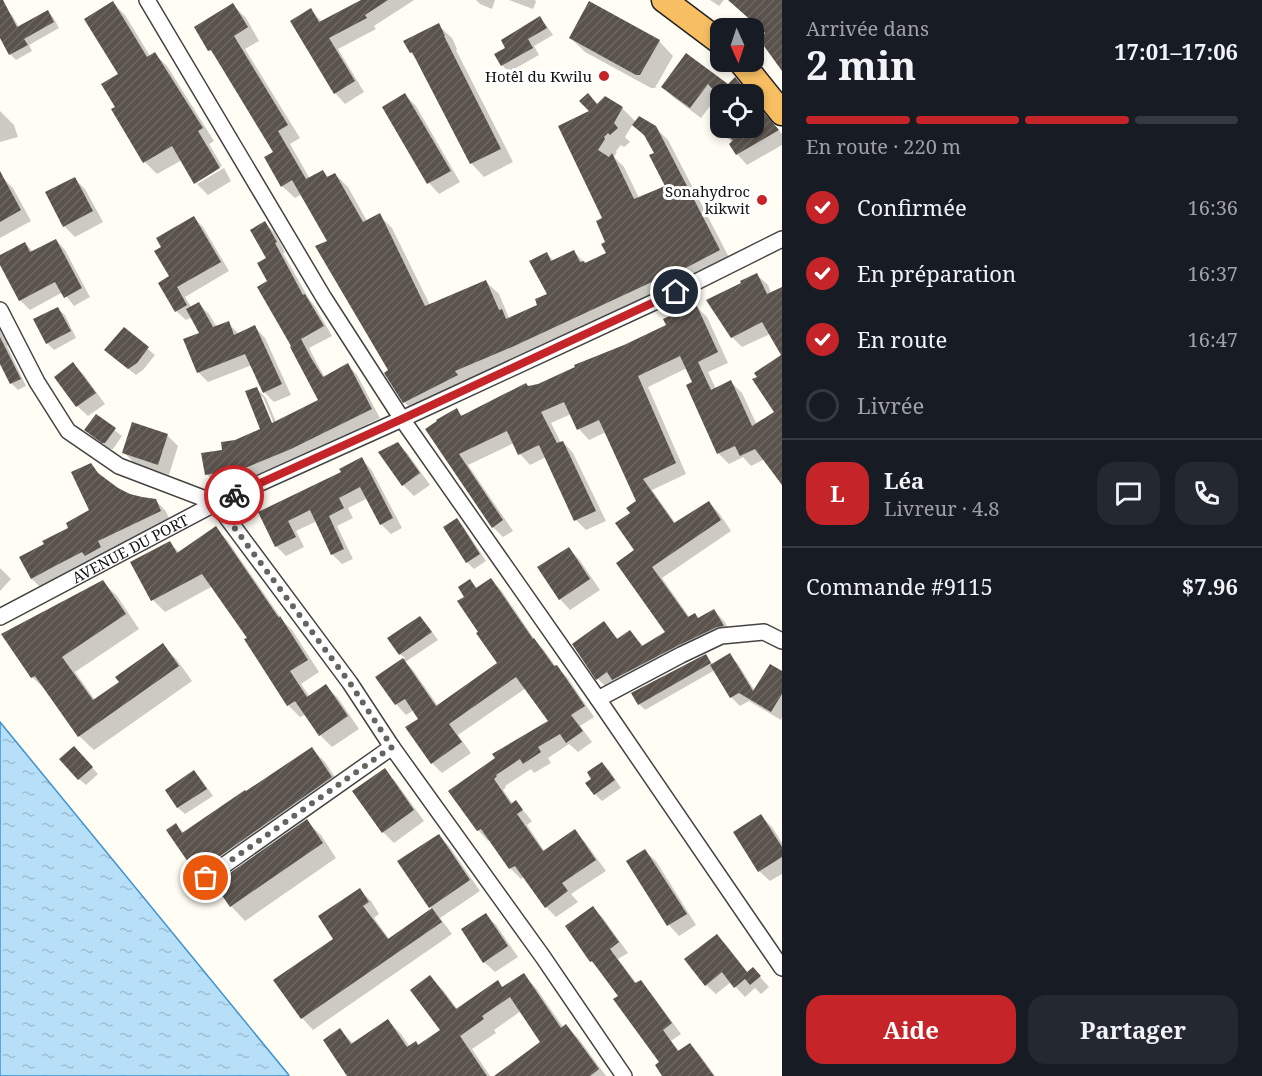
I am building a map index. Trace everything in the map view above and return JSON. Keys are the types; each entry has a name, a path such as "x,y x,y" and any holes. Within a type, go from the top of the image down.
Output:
{"highway":[{"path":"664,0 710,34"},
{"path":"749,72 782,113"}],"street":[{"path":"147,0 324,298 402,419 598,699 782,968"},
{"name":"AVENUE DU PORT","path":"0,617 216,503 676,292 782,239"},
{"path":"0,310 37,382 68,431 119,466 216,503 350,683 392,747 543,957 624,1076"},
{"path":"598,699 721,636 764,632 782,641"},
{"path":"206,878 392,747"}],"water":[{"path":"0,722 288,1074 289,1076 0,1076"}],"building":[{"path":"0,0 3,0 17,27 48,10 54,22 24,39 28,45 9,55 0,38"},
{"path":"361,0 388,0 365,15 367,18 329,38 355,81 334,94 290,21 311,8 319,22"},
{"path":"728,0 782,0 782,71 764,46 764,18 748,18"},
{"path":"113,1 147,57 155,52 203,128 198,131 220,168 194,184 172,146 143,163 111,109 115,107 101,84 118,74 84,19"},
{"path":"589,1 660,40 640,75 636,75 569,38"},
{"path":"233,3 248,27 234,36 288,125 278,131 306,179 323,170 327,177 335,173 363,222 380,213 425,306 486,280 499,310 502,309 506,319 537,305 535,299 547,294 529,261 547,252 551,261 574,250 580,262 585,263 606,253 601,244 605,242 596,221 602,218 558,126 589,111 579,101 588,93 597,104 605,96 623,107 614,123 618,128 604,137 598,150 609,157 612,153 634,199 665,186 649,155 654,153 644,135 632,125 639,116 656,126 720,250 678,274 655,284 654,281 455,371 458,375 403,403 384,373 388,370 315,246 327,241 292,180 281,187 264,157 273,152 211,50 208,51 194,27"},
{"path":"540,16 547,28 528,39 533,48 501,66 494,54 505,48 501,40"},
{"path":"439,23 501,149 470,164 412,52 410,53 403,41"},
{"path":"686,53 728,84 710,84 710,86 708,84 690,108 661,87"},
{"path":"735,77 741,84 728,84"},
{"path":"405,93 451,171 427,184 382,107"},
{"path":"764,113 779,130 736,155 729,144 733,140 730,138 764,138"},
{"path":"0,171 21,210 0,222"},
{"path":"75,177 93,211 63,227 45,192"},
{"path":"194,216 221,262 177,287 187,305 175,312 158,283 169,276 154,251 161,247 156,238"},
{"path":"265,221 303,295 305,294 324,326 301,339 311,358 323,377 348,363 372,409 291,449 245,468 205,475 201,453 222,450 221,442 235,440 260,429 245,391 257,387 272,423 318,400 291,346 257,287 267,281 257,263 266,258 250,230"},
{"path":"56,239 82,288 64,298 55,282 19,301 0,265 0,255 25,242 30,252"},
{"path":"757,273 767,294 782,287 782,485 755,449 740,456 735,446 717,454 686,385 692,382 680,356 638,376 676,463 643,479 674,523 709,501 721,520 652,567 688,617 695,613 698,618 714,609 724,626 717,627 677,646 612,680 607,672 596,680 572,644 604,621 617,639 630,630 642,646 665,632 616,563 634,550 615,523 630,513 626,508 636,501 599,420 577,430 564,402 541,412 557,443 563,441 596,511 574,521 539,445 518,455 507,431 459,454 503,520 492,528 425,429 457,408 461,416 526,383 528,386 538,384 575,367 574,365 624,345 666,325 663,319 696,304 718,352 698,362 711,390 731,380 752,426 774,412 752,379 757,377 754,373 781,355 762,322 731,338 706,300"},
{"path":"199,302 213,327 229,321 234,335 255,325 282,384 263,393 245,354 197,373 183,339 199,333 186,309"},
{"path":"58,307 71,331 46,344 33,319"},
{"path":"124,327 149,347 137,363 128,369 104,350"},
{"path":"0,337 21,379 10,384 0,364"},
{"path":"73,362 96,393 76,407 54,377"},
{"path":"96,414 116,428 105,443 84,430"},
{"path":"132,422 168,434 158,465 122,453"},
{"path":"398,442 420,473 402,486 378,452"},
{"path":"362,457 393,518 380,525 360,487 339,498 344,508 329,516 344,549 331,555 310,510 288,521 296,537 275,547 258,512 341,472 339,469"},
{"path":"91,463 98,473 118,488 130,494 156,499 161,511 98,541 101,547 85,556 82,552 31,579 19,557 44,544 42,541 68,528 66,523 89,510 71,472"},
{"path":"457,518 480,554 466,563 443,527"},
{"path":"216,526 279,618 280,616 308,660 290,671 307,697 326,684 348,716 319,736 295,701 287,706 244,639 247,638 202,574 151,601 130,562 170,541 177,553"},
{"path":"569,547 590,579 559,600 537,567"},
{"path":"491,578 533,639 554,666 557,665 585,706 571,715 583,731 566,743 560,734 538,747 541,752 523,764 520,759 496,775 494,779 511,804 516,800 523,810 517,814 543,851 575,829 596,860 562,883 568,891 545,908 515,866 509,869 481,829 477,831 448,791 495,758 492,754 548,721 516,677 449,724 462,742 431,764 405,727 418,719 405,699 395,705 375,677 403,658 436,706 497,663 457,601 464,597 458,587 470,579 476,588"},
{"path":"103,580 126,614 62,657 93,700 119,682 115,677 163,643 179,666 78,737 35,676 31,678 1,634"},
{"path":"420,616 432,632 399,655 387,638"},
{"path":"730,653 753,691 770,664 782,671 782,694 771,712 739,693 730,698 710,665"},
{"path":"706,654 711,663 638,705 631,693"},
{"path":"74,746 93,767 78,780 59,759"},
{"path":"312,747 332,777 200,870 197,875 166,830 176,823 182,833"},
{"path":"602,762 615,780 594,795 585,783 591,779 587,772"},
{"path":"385,768 414,810 382,833 352,791"},
{"path":"194,770 207,789 177,808 165,790"},
{"path":"761,814 782,847 782,857 758,872 733,832"},
{"path":"307,819 323,843 230,907 214,884"},
{"path":"439,834 470,880 429,908 397,861"},
{"path":"645,849 687,914 667,926 626,861"},
{"path":"360,888 369,902 363,906 388,939 432,908 442,922 301,1019 273,980 333,939 318,916"},
{"path":"593,906 619,942 610,949 635,983 641,980 672,1023 663,1030 678,1051 690,1043 714,1076 662,1076 655,1065 659,1062 613,999 618,996 565,926"},
{"path":"486,913 508,946 483,963 461,929"},
{"path":"717,934 747,972 753,967 761,976 750,985 745,979 734,988 722,972 705,986 684,959"},
{"path":"524,973 561,1028 566,1024 599,1069 590,1076 494,1076 540,1042 510,997 482,1016 484,1019 460,1036 487,1076 347,1076 323,1040 340,1028 351,1044 388,1019 407,1047 416,1041 418,1045 440,1030 410,990 430,975 456,1009 498,980 502,987"}],"way so far":[{"path":"206,878 392,747 350,683 216,503 234,495"}],"place":[{"name":"Hotêl du Kwilu","path":"604,76"},
{"name":"Sonahydroc kikwit","path":"762,200"}],"route":[{"path":"234,495 676,292"}]}
